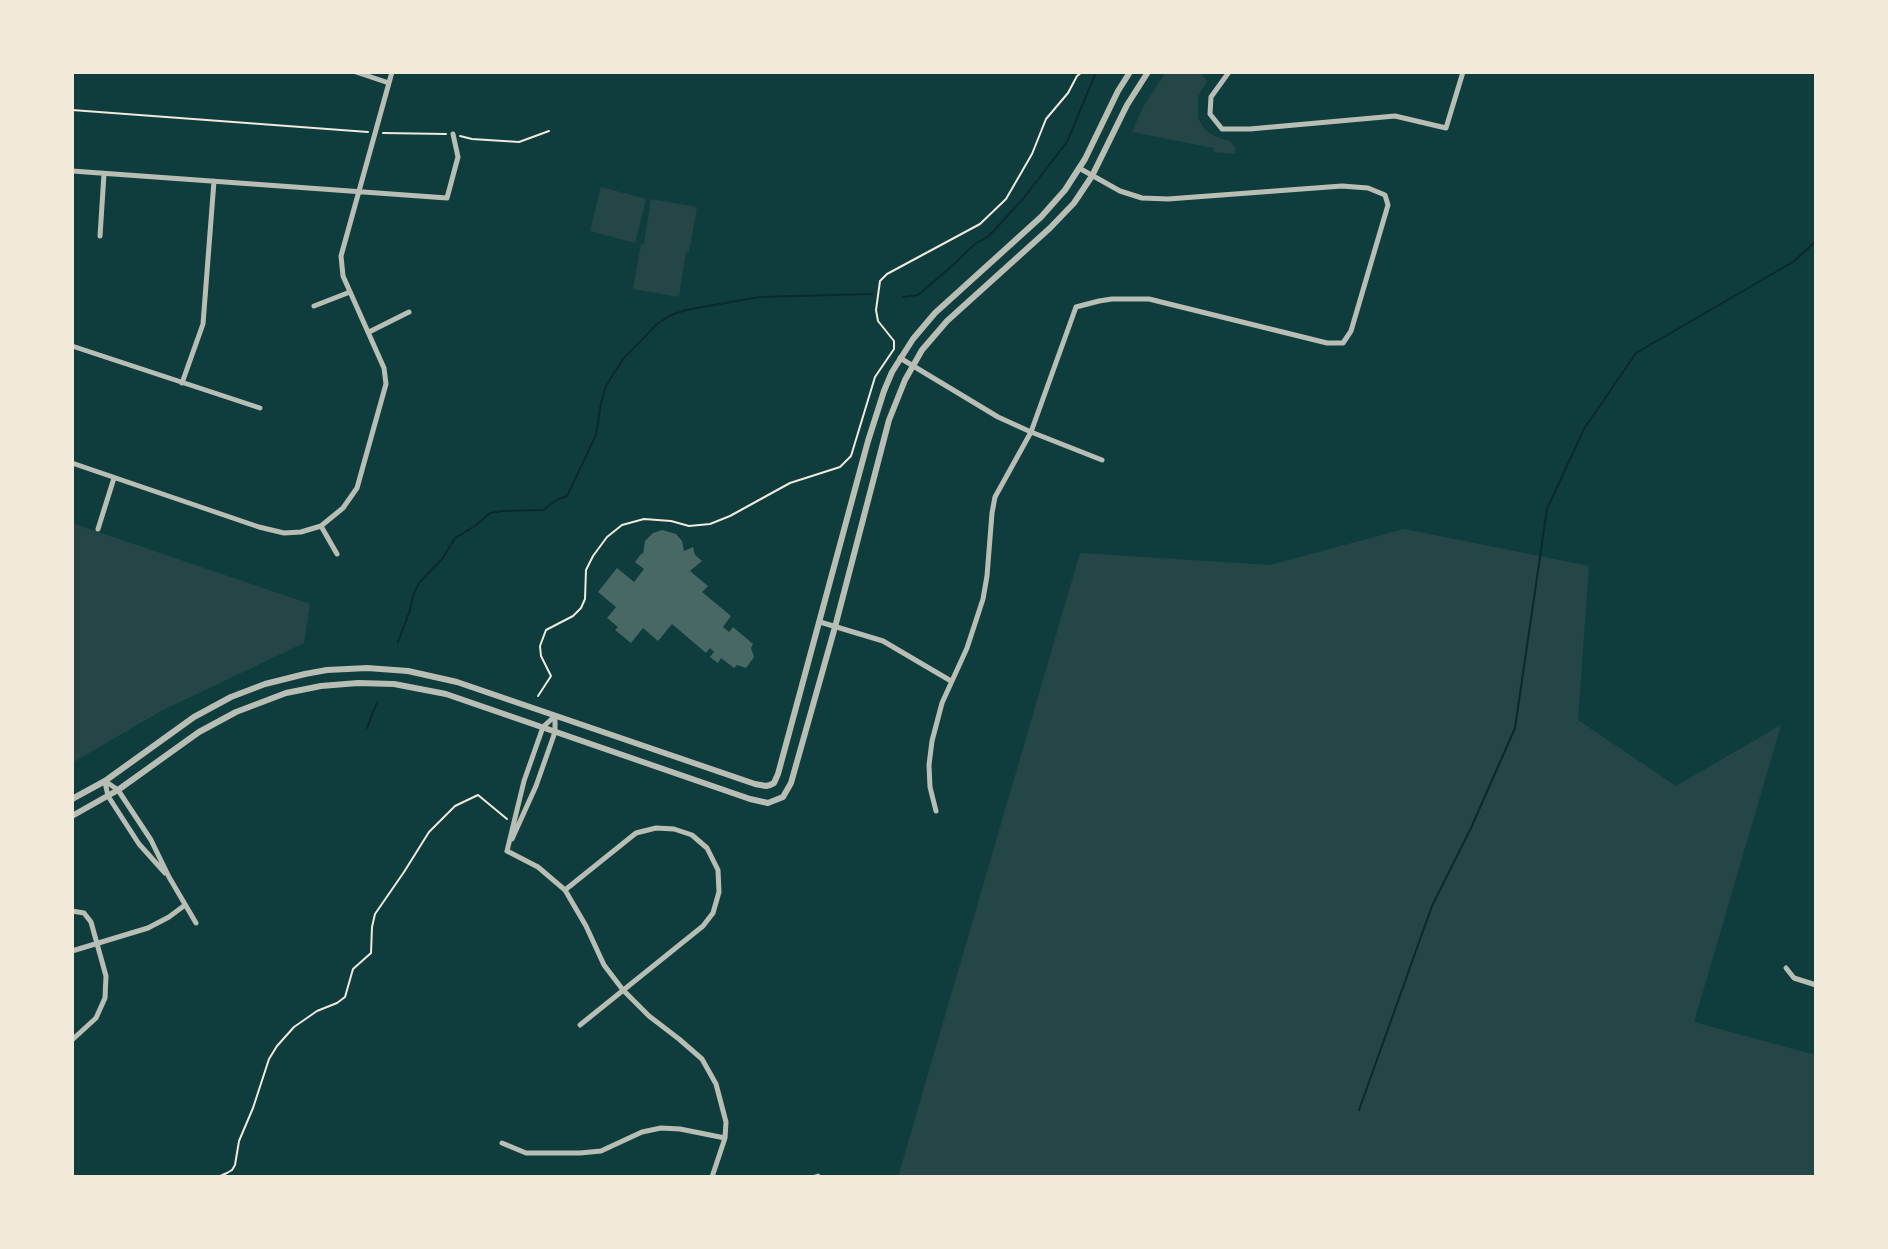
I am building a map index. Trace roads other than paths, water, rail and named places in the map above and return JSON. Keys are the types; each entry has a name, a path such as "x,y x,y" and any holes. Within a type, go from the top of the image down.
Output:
{"street":[{"path":"356,72 389,83"},
{"path":"72,463 284,533 321,526 343,508 357,488 386,384 384,368 343,276 341,256 392,72"},
{"path":"72,799 105,781 214,706 265,684 327,670 388,669 457,682 755,784 766,786 774,783 878,408 900,358 923,326 1041,217 1065,190 1130,72"},
{"path":"72,816 118,790 217,721 268,699 321,686 358,683 412,687 462,699 750,799 768,803 778,800 791,783 889,420 912,366 947,321 1065,213 1092,176 1127,105 1148,72"},
{"path":"1229,72 1211,97 1210,114 1222,129 1395,116 1446,128 1463,72"},
{"path":"72,171 447,198 458,157 453,134"},
{"path":"936,811 930,787 932,741 938,714 967,648 983,599 995,497 1031,432 1076,307 1112,299 1163,301 1327,343 1343,343 1351,331 1388,205 1385,195 1368,188 1342,186 1168,199 1142,198 1120,191 1079,168"},
{"path":"100,236 104,174"},
{"path":"182,383 203,324 214,181"},
{"path":"314,306 350,292"},
{"path":"369,332 409,312"},
{"path":"72,346 260,408"},
{"path":"900,358 998,417 1102,460"},
{"path":"98,529 114,478"},
{"path":"321,526 337,554"},
{"path":"820,622 883,641 951,681"},
{"path":"507,851 524,781 543,727 555,716"},
{"path":"507,851 536,786 555,732 555,716"},
{"path":"105,781 118,790 151,840 196,923"},
{"path":"105,781 108,796 139,844 169,877"},
{"path":"565,890 636,833 656,828 674,829 692,835 707,848 718,870 719,892 713,913 703,926 580,1025"},
{"path":"507,851 538,867 565,890 604,965 623,990 649,1016 702,1059 716,1084 726,1122 725,1138 712,1177"},
{"path":"72,951 148,928 185,905"},
{"path":"72,911 88,916 106,976 105,998 96,1018 72,1040"},
{"path":"1786,968 1794,978 1816,985"},
{"path":"502,1143 526,1153 580,1153 601,1151 642,1132 661,1128 725,1138"}],"waterway":[{"path":"903,297 918,295 975,244 989,236 1022,200 1067,142 1096,72"},
{"path":"1359,1110 1432,906 1515,728 1547,509 1584,429 1636,353 1793,262 1816,241"},
{"path":"398,642 419,583 443,558 455,538 490,513 543,510 567,496 596,435 606,386 623,359 657,324 686,310 759,297 872,294"},
{"path":"367,728 377,702"}]}
